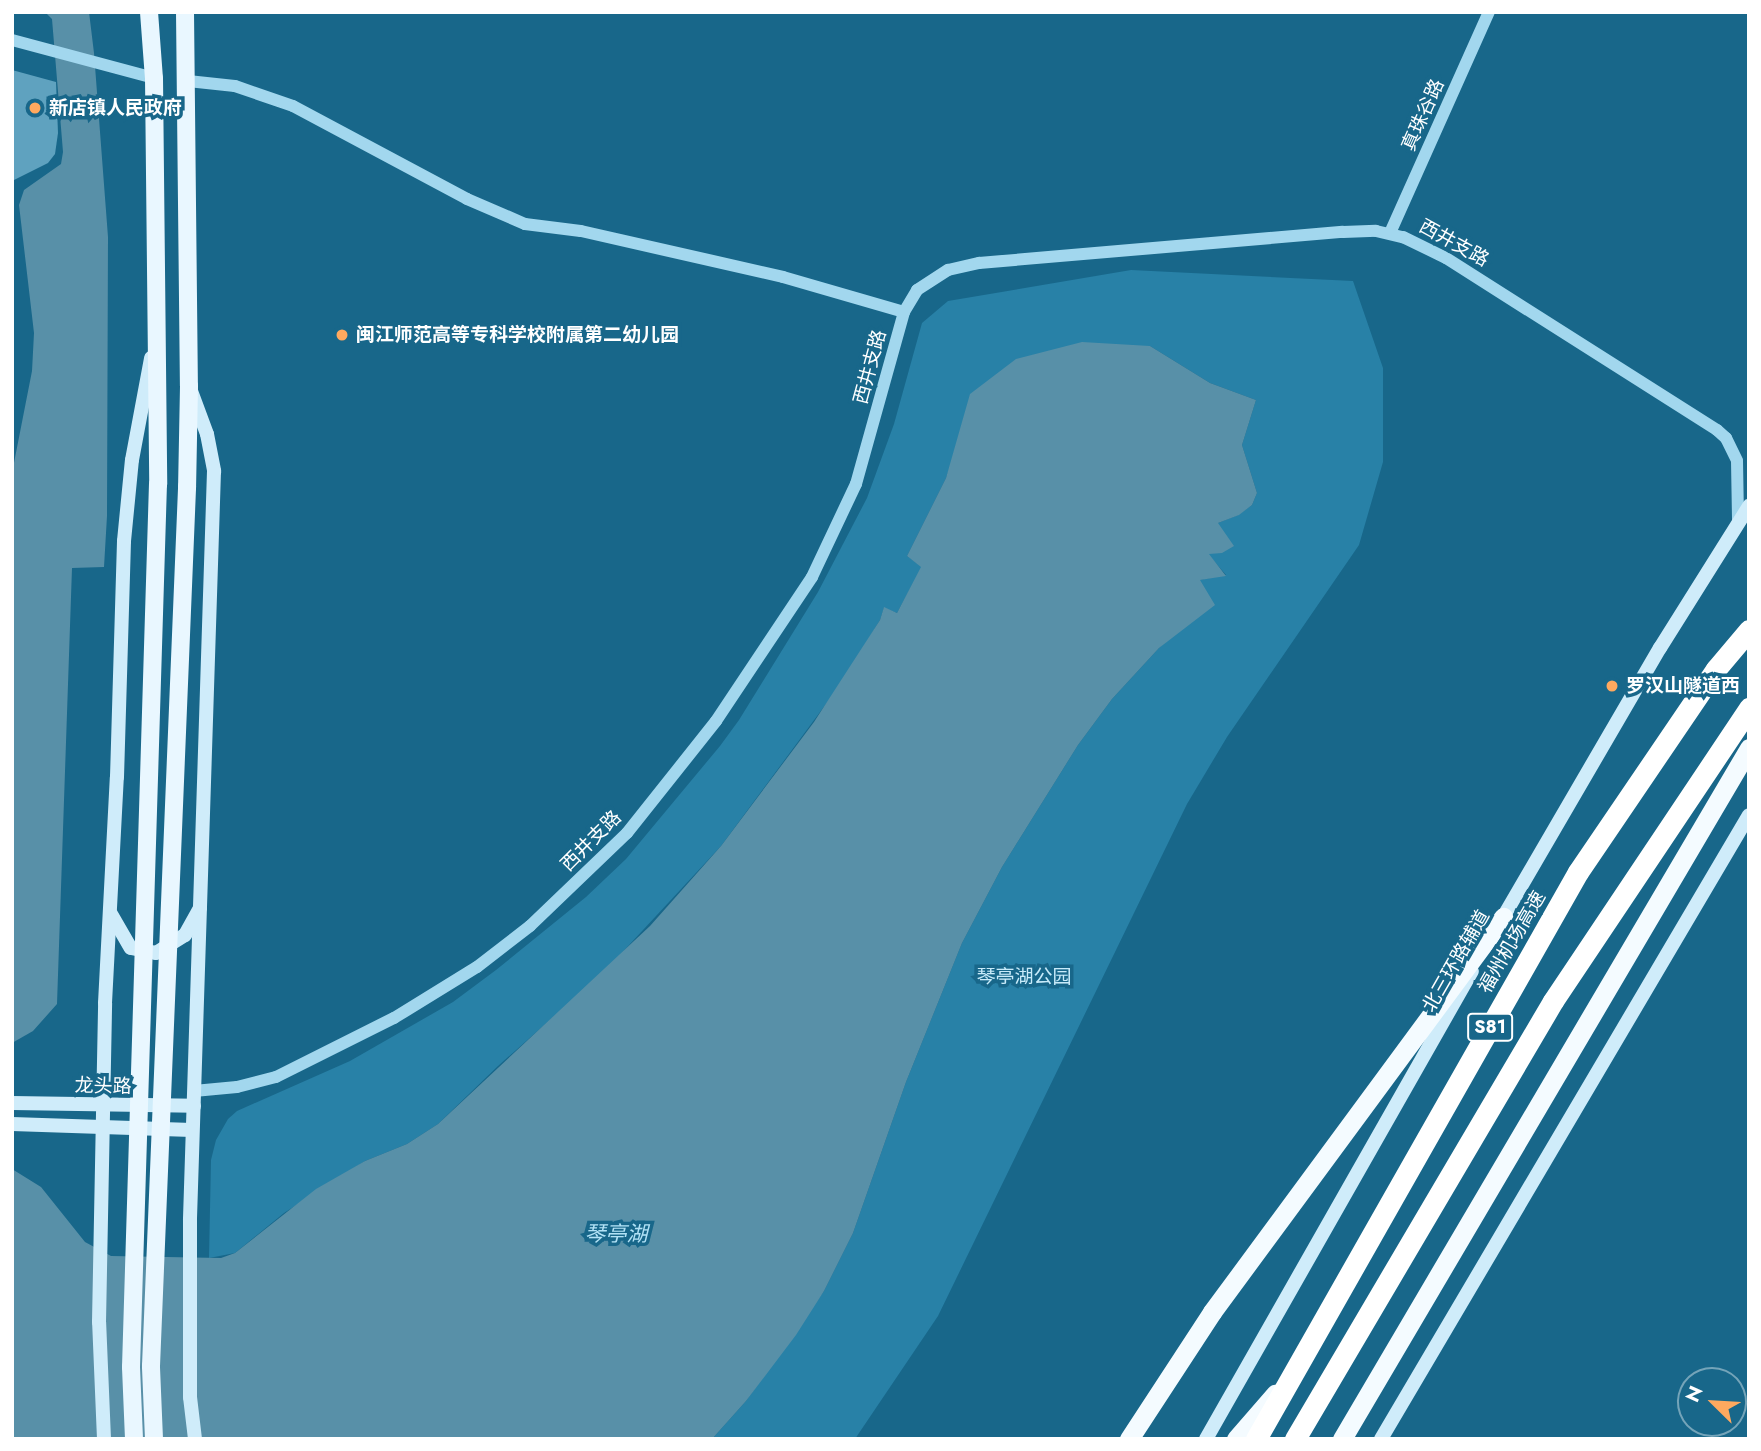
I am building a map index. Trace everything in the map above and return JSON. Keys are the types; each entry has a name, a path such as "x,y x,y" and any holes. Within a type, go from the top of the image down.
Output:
{"highway":[{"name":"福州机场高速","path":"1256,1439 1578,872 1716,669 1749,630"},
{"name":"S81","path":"1294,1439 1553,1002 1749,708"},
{"path":"1342,1439 1749,748"},
{"path":"1129,1439 1212,1312 1503,917"},
{"path":"1303,1439 1345,1349"},
{"path":"1236,1439 1294,1373"}],"main road":[{"path":"134,1439 131,1367 158,484 154,78 149,12"},
{"path":"154,1439 151,1366 187,487 188,81 185,12"},
{"path":"104,1439 99,1322 105,1127 105,1003 124,541 132,460 157,329"},
{"path":"189,386 207,434 214,471 190,1220 190,1397 195,1439"},
{"name":"北三环路辅道","path":"1206,1439 1503,917 1660,648 1749,506"},
{"path":"1381,1439 1749,815"},
{"path":"110,913 131,948 156,953 186,935 202,903"},
{"name":"龙头路","path":"12,1103 194,1107"},
{"path":"12,1124 192,1129"}],"street":[{"name":"真珠谷路","path":"1390,233 1489,12"},
{"path":"12,40 154,78"},
{"path":"188,81 235,86 293,106 467,199 525,224 581,231 783,277 904,312"},
{"name":"西井支路","path":"194,1091 237,1087 276,1077 394,1018 477,967 530,926 634,824 716,721 778,631 827,549 868,448 904,312 917,290 935,275 979,262 1343,232 1390,233 1418,243 1446,258 1717,429 1726,438 1737,461 1738,521"}],"green space":[{"name":"琴亭湖公园","path":"1131,270 1353,281 1383,368 1383,462 1359,545 1227,737 1187,804 938,1316 855,1439 712,1439 746,1401 824,1291 853,1233 906,1082 962,943 1002,867 1078,745 1112,699 1182,627 1199,580 1226,575 1208,554 1218,523 1238,515 1252,505 1257,493 1242,445 1256,400 1210,383 1150,346 957,447 946,478 907,556 922,567 897,613 884,608 880,620 840,685 721,846 604,972 498,1066 438,1124 407,1144 365,1161 284,1213 235,1253 209,1258 211,1160 216,1140 228,1119 237,1111 350,1061 453,1002 496,970 586,897 626,859 720,746 818,592 867,498 894,424 922,323 948,301"}],"water":[{"path":"45,12 89,12 108,237 107,516 104,567 72,568 57,1004 33,1031 12,1043 12,473 32,371 34,333 19,205 24,190 61,164 63,152 52,19"},
{"name":"琴亭湖","path":"1082,342 1150,346 1210,383 1256,400 1242,445 1257,493 1252,505 1239,515 1218,523 1234,546 1222,553 1209,554 1226,576 1200,580 1215,605 1159,648 1112,699 1078,745 1002,867 962,943 906,1082 853,1233 824,1291 796,1335 746,1401 712,1439 12,1439 12,1169 41,1187 85,1242 111,1256 221,1258 235,1253 316,1189 365,1161 407,1144 438,1124 650,926 721,846 814,722 880,620 884,607 897,613 921,567 907,556 946,478 970,394 1016,359"}],"building":[{"name":"新店镇人民政府","path":"12,70 56,82 58,133 55,154 48,163 12,181"}],"place":[{"name":"新店镇人民政府","path":"35,108"},
{"name":"闽江师范高等专科学校附属第二幼儿园","path":"342,335"},
{"name":"罗汉山隧道西","path":"1612,686"}]}
